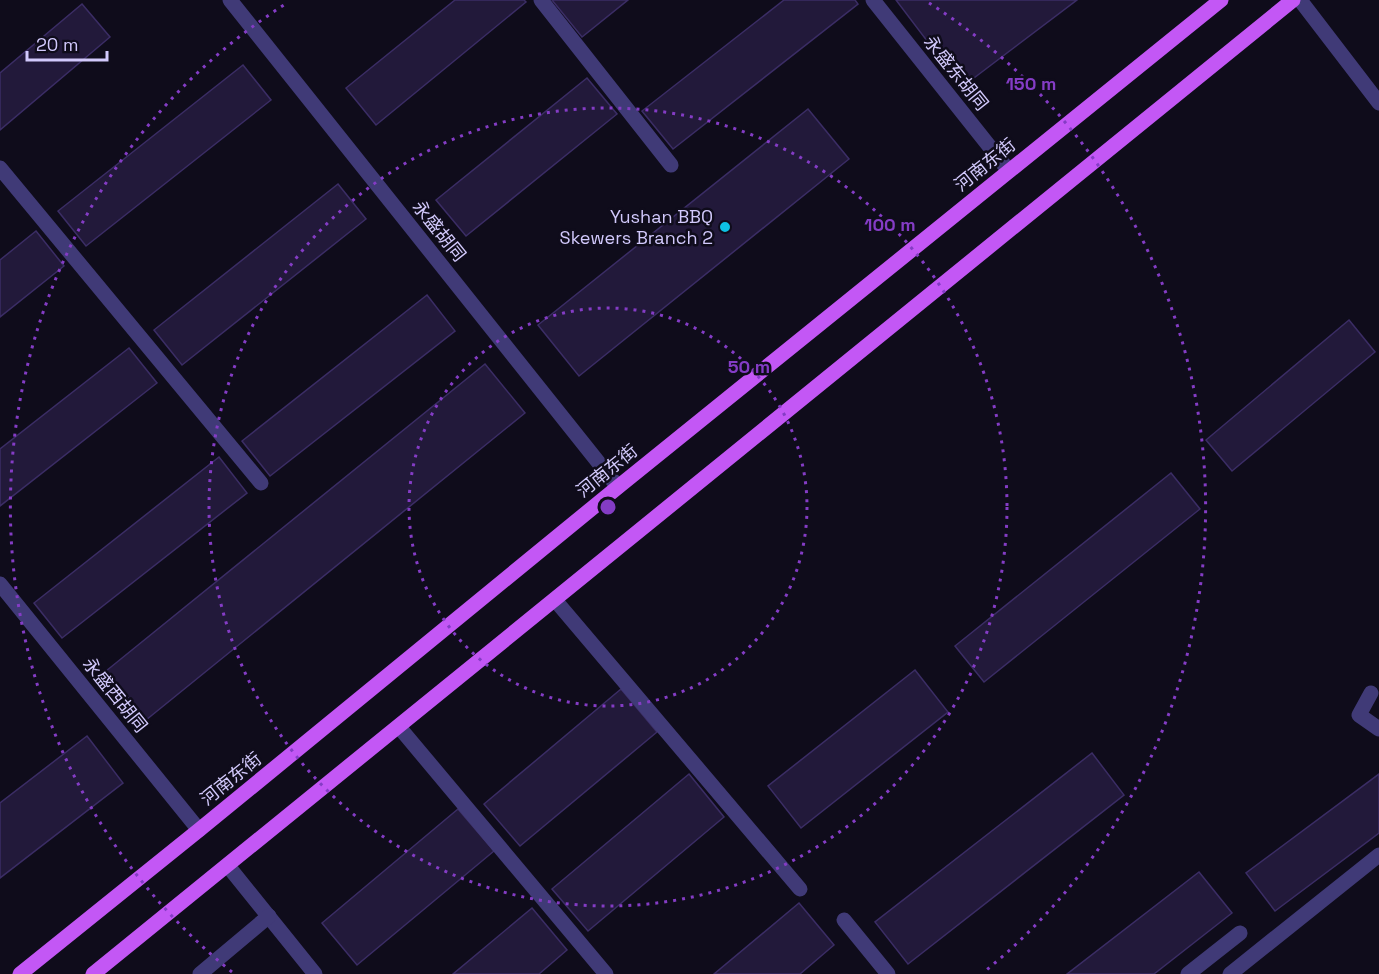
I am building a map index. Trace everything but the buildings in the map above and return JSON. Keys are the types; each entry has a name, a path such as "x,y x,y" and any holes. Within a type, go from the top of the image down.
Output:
{"main road":[{"name":"河南东街","path":"20,974 1221,0"},
{"path":"93,974 1293,0"}],"street":[{"name":"永盛胡同","path":"230,0 618,487"},
{"path":"541,0 671,165"},
{"name":"永盛东胡同","path":"873,0 1009,171"},
{"path":"1300,0 1379,103"},
{"path":"0,168 261,483"},
{"name":"永盛西胡同","path":"0,584 199,830"},
{"path":"555,600 800,889"},
{"path":"1371,693 1359,715 1379,729"},
{"path":"399,727 606,974"},
{"path":"1230,974 1379,855"},
{"path":"228,866 315,974"},
{"path":"200,974 269,916"},
{"path":"844,920 888,974"},
{"path":"1188,974 1240,933"}],"place":[{"name":"Yushan BBQ Skewers Branch 2","path":"725,227"}]}
